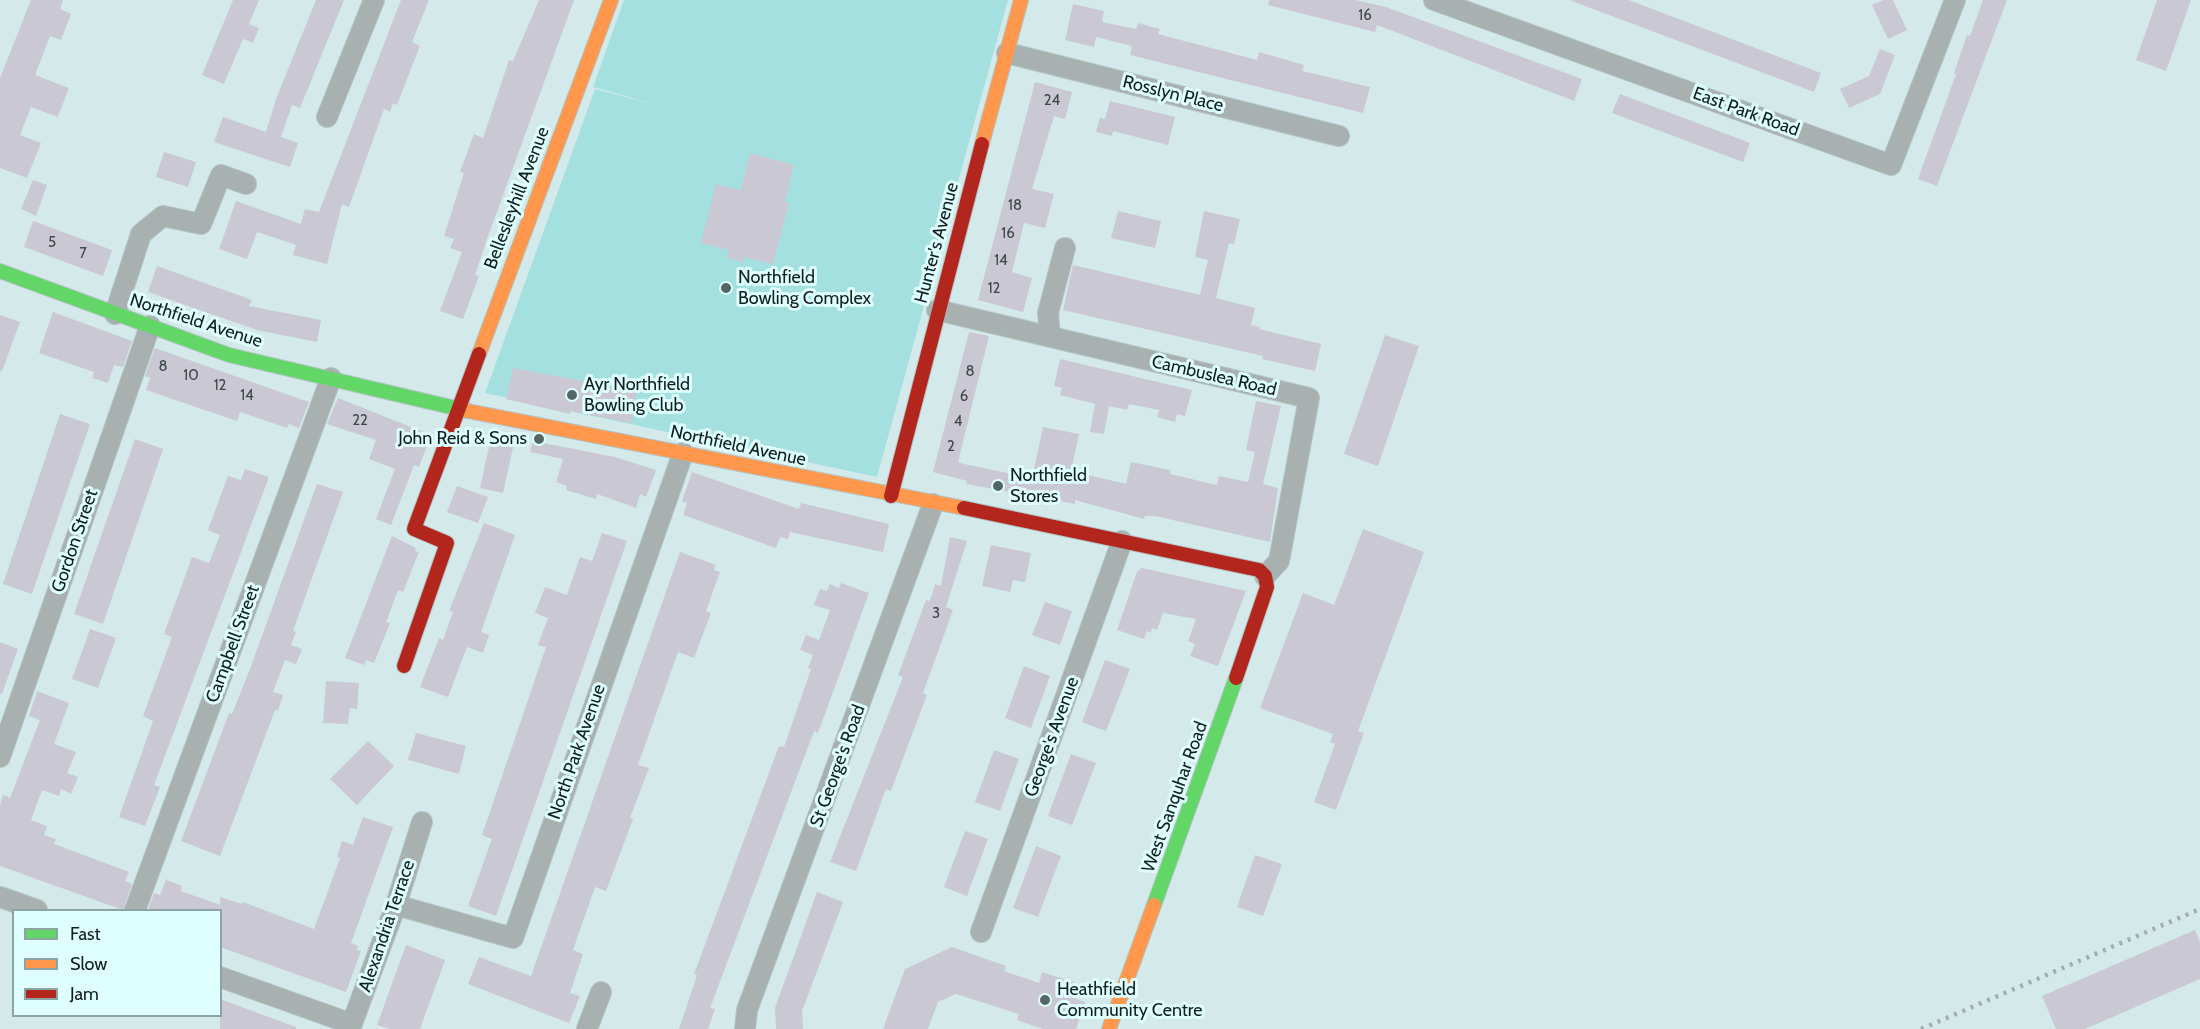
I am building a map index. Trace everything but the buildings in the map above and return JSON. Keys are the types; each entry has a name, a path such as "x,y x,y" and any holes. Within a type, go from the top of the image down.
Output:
{"street":[{"path":"327,117 374,0"},
{"name":"Bellesleyhill Avenue","path":"404,666 447,543 414,529 611,0"},
{"name":"Hunter's Avenue","path":"891,496 937,310 1021,0"},
{"name":"East Park Road","path":"1434,0 1891,165 1955,0"},
{"name":"Rosslyn Place","path":"1006,53 1339,136"},
{"path":"115,314 141,234 163,216 201,224 221,175 246,184"},
{"path":"1050,337 1048,314 1065,248"},
{"name":"Northfield Avenue","path":"0,271 229,355 458,410 1245,566 1259,570 1265,576"},
{"name":"Cambuslea Road","path":"937,310 1309,398 1279,561 1265,576"},
{"name":"Gordon Street","path":"0,757 5,723 150,326"},
{"name":"Campbell Street","path":"135,909 331,378"},
{"name":"North Park Avenue","path":"396,905 513,938 683,453"},
{"name":"St George's Road","path":"745,1029 747,1010 933,504"},
{"name":"George's Avenue","path":"981,932 1122,541"},
{"name":"West Sanquhar Road","path":"1109,1029 1264,601 1267,587 1265,576"},
{"name":"Alexandria Terrace","path":"351,1027 396,905 422,822"},
{"path":"0,897 34,909"},
{"path":"222,978 351,1027"},
{"path":"587,1029 602,992"}],"shaded area":[{"name":"Northfield Bowling Complex","path":"624,0 1008,0 877,477 485,393 595,89 660,106 593,87"}],"railway":[{"path":"1921,1029 2200,909"}],"traffic: fast":[{"path":"0,271 229,355 468,411"},
{"path":"1154,905 1236,678"}],"traffic: slow":[{"path":"479,354 611,0"},
{"path":"982,144 1021,0"},
{"path":"468,411 964,508"},
{"path":"1109,1029 1154,905"}],"traffic: jam":[{"path":"891,496 982,144"},
{"path":"404,666 447,543 414,529 479,354"},
{"path":"964,508 1259,570 1265,576 1267,587 1236,678"}],"place":[{"name":"Northfield Bowling Complex","path":"726,288"},
{"name":"Ayr Northfield Bowling Club","path":"572,395"},
{"name":"John Reid & Sons","path":"539,439"},
{"name":"Northfield Stores","path":"998,486"},
{"name":"Heathfield Community Centre","path":"1045,1000"}]}
